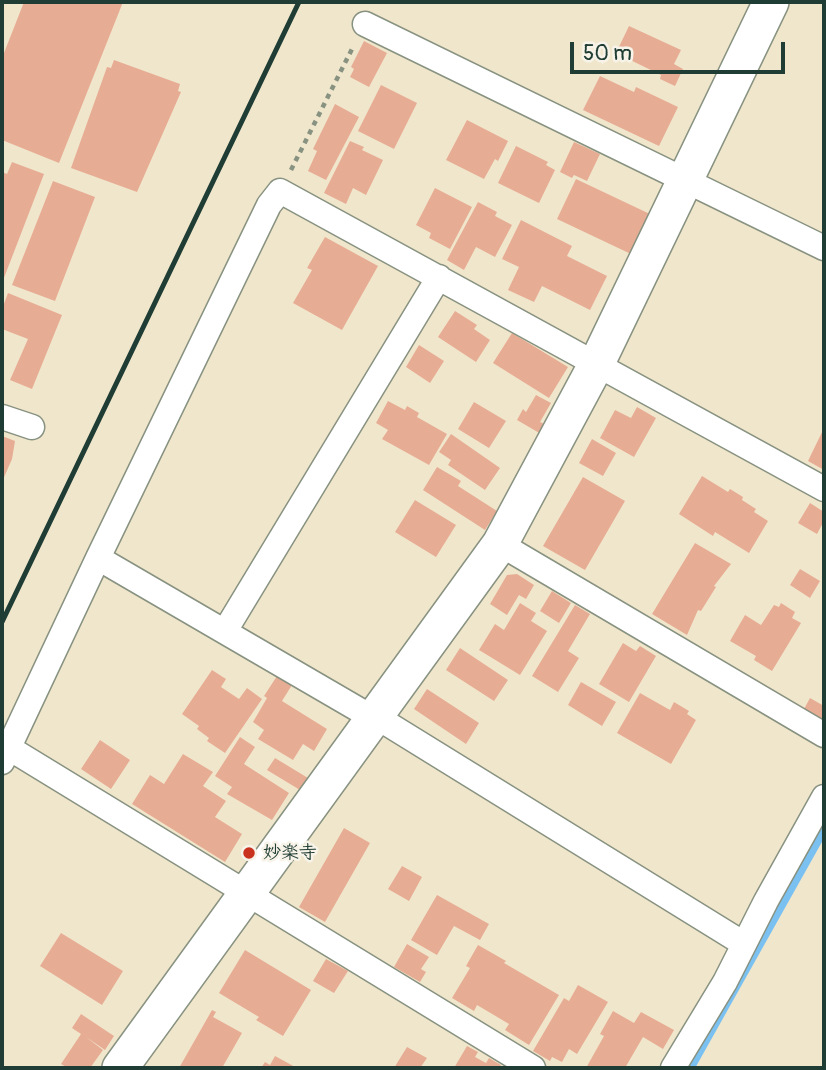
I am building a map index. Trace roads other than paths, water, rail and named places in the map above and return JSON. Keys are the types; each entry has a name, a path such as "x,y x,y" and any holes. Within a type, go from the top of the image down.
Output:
{"street":[{"path":"120,1068 500,544 597,363 771,2"},
{"path":"365,24 824,248"},
{"path":"533,1068 246,892 5,755 269,205 280,191 824,489"},
{"path":"225,632 439,277"},
{"path":"2,417 32,427"},
{"path":"500,544 824,734"},
{"path":"98,558 374,717 744,944"},
{"path":"673,1068 725,982 824,797"}],"waterway":[{"path":"690,1068 824,829"}],"railway":[{"path":"2,622 299,2"}],"place":[{"name":"妙楽寺","path":"249,853"}]}
